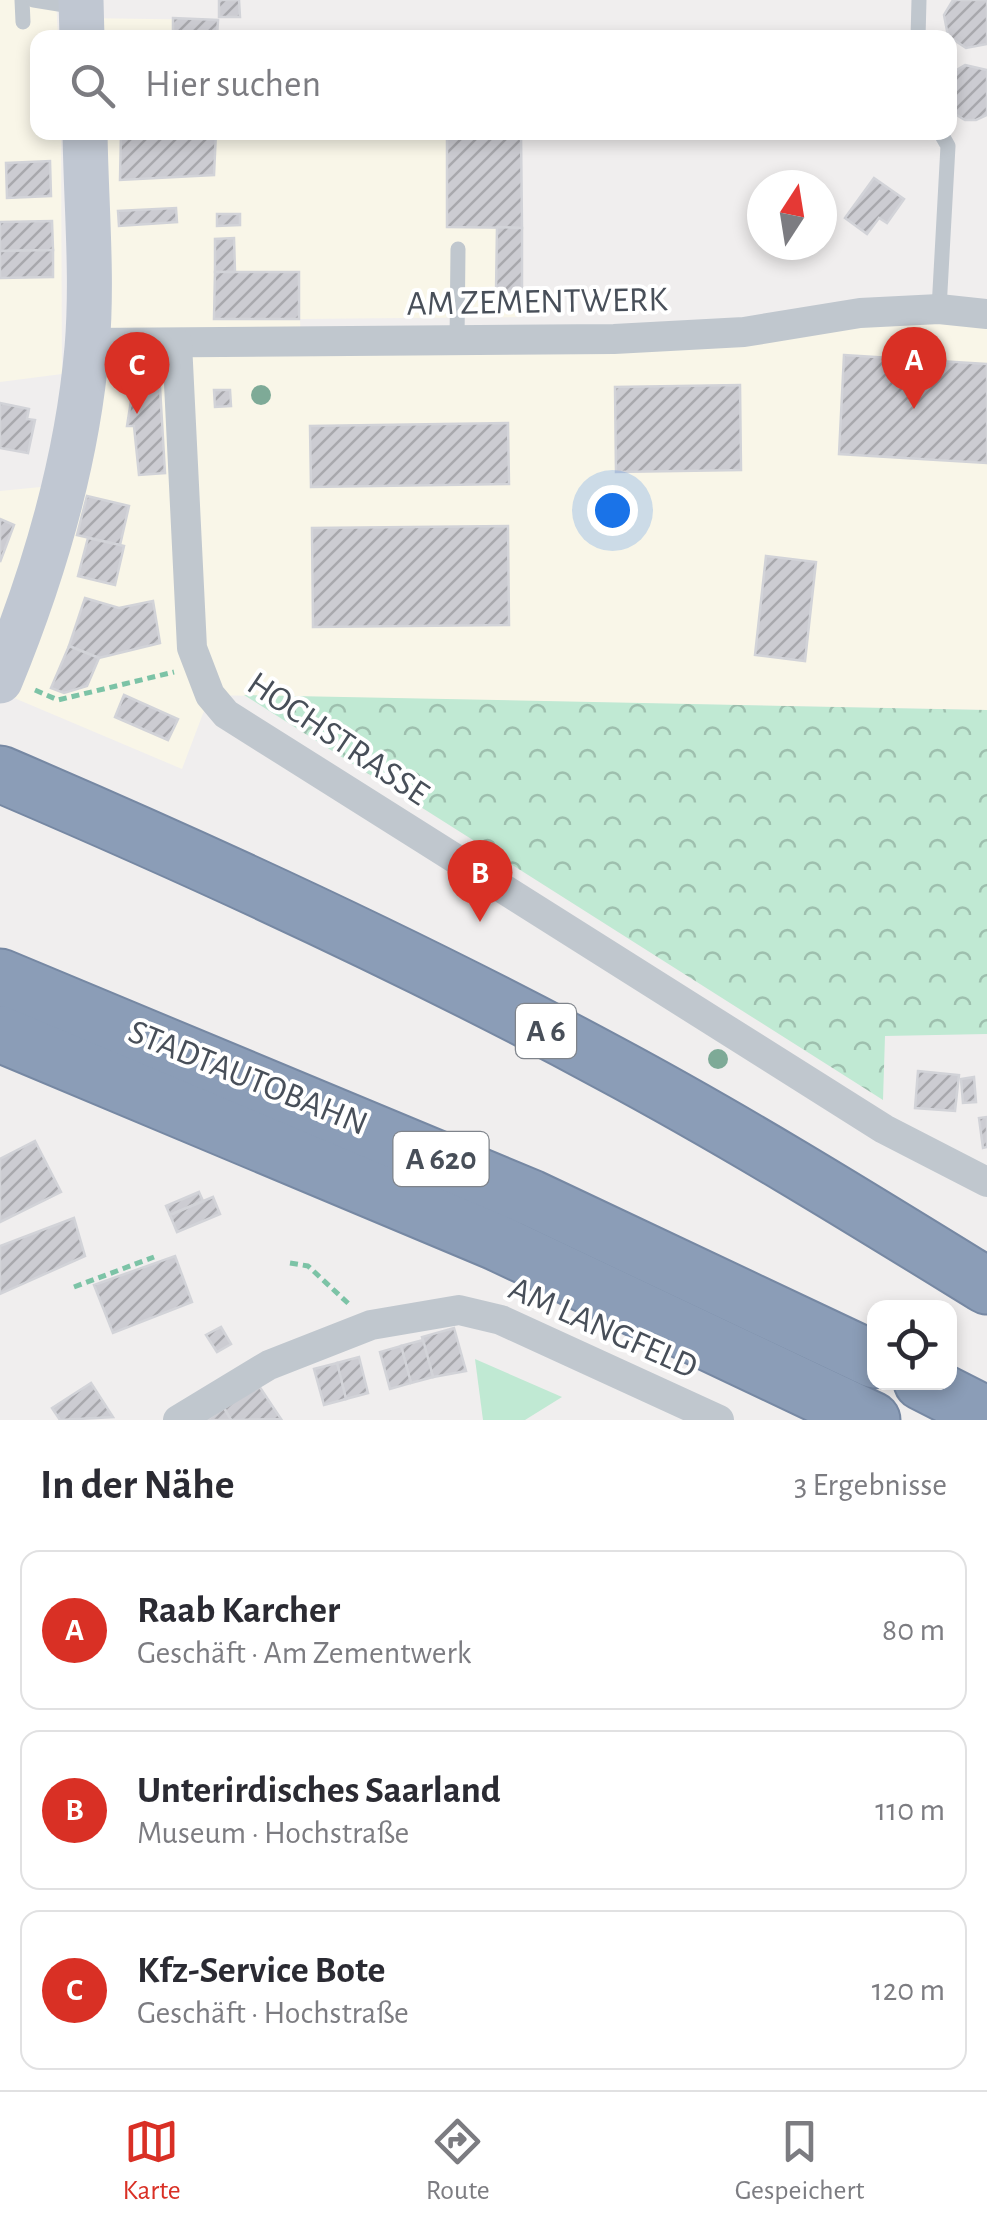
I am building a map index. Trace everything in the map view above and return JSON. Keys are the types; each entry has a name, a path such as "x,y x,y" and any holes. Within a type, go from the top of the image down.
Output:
{"highway":[{"name":"A 6","path":"0,774 400,956 608,1062 987,1286"},
{"name":"STADTAUTOBAHN","path":"0,977 514,1190 867,1357"},
{"path":"0,1034 496,1242 872,1420"},
{"path":"938,1390 987,1415"}],"main road":[{"path":"1,679 58,521 87,343 85,140"}],"street":[{"name":"AM ZEMENTWERK","path":"87,343 457,342 744,332 860,313 939,309 987,314"},
{"name":"HOCHSTRASSE","path":"177,344 190,608 197,667 210,695 244,729 884,1130 987,1182"},
{"name":"AM LANGFELD","path":"178,1420 269,1365 371,1325 459,1310 501,1320 719,1420"}],"lane":[{"path":"22,0 23,22"},
{"path":"34,0 81,15"},
{"path":"918,30 919,0"},
{"path":"939,309 948,146 945,140"},
{"path":"457,342 458,249"}],"path":[{"path":"1,679 58,700 197,667"},
{"path":"74,1286 154,1257"},
{"path":"290,1263 308,1266 371,1325"}],"shaded area":[{"path":"0,0 56,0 58,30 30,30 30,140 61,140 62,374 0,382"},
{"path":"81,18 218,20 217,30 82,30"},
{"path":"85,140 521,140 522,317 300,319 301,344 987,314 987,710 210,695 182,769 0,692 58,521"},
{"path":"41,487 31,533 0,626 0,491"}],"green space":[{"path":"244,695 987,710 987,1034 885,1036 883,1100"},
{"path":"475,1359 562,1397 525,1420 483,1420"}],"building":[{"path":"219,0 239,0 240,17 219,17"},
{"path":"953,0 987,0 987,44 966,48 957,42 957,30 947,30 944,15"},
{"path":"173,18 218,20 217,30 173,30"},
{"path":"965,65 987,70 987,115 976,120 957,115 957,70"},
{"path":"121,140 216,140 214,175 120,180"},
{"path":"447,140 521,140 522,228 447,227"},
{"path":"50,161 51,196 7,198 6,163"},
{"path":"874,178 904,199 887,223 879,218 867,234 845,218"},
{"path":"176,208 177,222 119,226 118,211"},
{"path":"217,214 240,214 240,225 217,226"},
{"path":"52,221 53,250 0,251 0,222"},
{"path":"497,227 522,228 522,292 496,292"},
{"path":"234,238 235,272 215,272 215,239"},
{"path":"53,250 53,277 0,278 0,251"},
{"path":"215,272 299,272 299,319 214,319"},
{"path":"844,355 987,364 987,463 839,454"},
{"path":"136,369 159,370 165,473 139,475 134,426 127,426"},
{"path":"740,385 741,470 616,472 615,387"},
{"path":"214,390 230,390 231,406 215,407"},
{"path":"0,403 29,409 27,419 35,420 28,453 0,448"},
{"path":"508,423 509,484 311,487 310,426"},
{"path":"87,496 129,506 120,545 77,535"},
{"path":"0,519 14,525 0,562"},
{"path":"508,526 509,625 313,627 312,528"},
{"path":"88,538 124,546 115,585 78,576"},
{"path":"766,556 816,562 805,661 755,655"},
{"path":"85,598 119,608 153,601 160,643 99,658 69,646"},
{"path":"69,646 99,658 87,686 64,693 51,688"},
{"path":"124,695 178,719 168,740 115,717"},
{"path":"918,1071 959,1075 955,1111 915,1108"},
{"path":"974,1077 976,1102 963,1103 961,1079"},
{"path":"987,1117 987,1147 983,1148 979,1118"},
{"path":"35,1141 61,1192 0,1222 0,1159"},
{"path":"199,1192 203,1201 170,1215 166,1206"},
{"path":"213,1197 220,1214 177,1232 170,1215"},
{"path":"74,1218 85,1256 0,1294 0,1246"},
{"path":"175,1256 192,1302 113,1333 94,1285"},
{"path":"221,1327 231,1344 217,1352 206,1335"},
{"path":"454,1328 466,1371 433,1377 422,1337"},
{"path":"423,1340 433,1377 411,1383 401,1346"},
{"path":"401,1346 411,1383 390,1389 380,1352"},
{"path":"359,1357 368,1393 346,1399 337,1363"},
{"path":"337,1363 346,1399 324,1405 314,1369"},
{"path":"91,1383 113,1417 60,1420 52,1408"},
{"path":"259,1386 281,1419 231,1420 224,1408"},
{"path":"224,1408 231,1420 206,1420"}],"place":[{"name":"Raab Karcher","path":"914,409"},
{"name":"Kfz-Service Bote","path":"137,414"},
{"name":"Unterirdisches Saarland","path":"480,922"}]}
